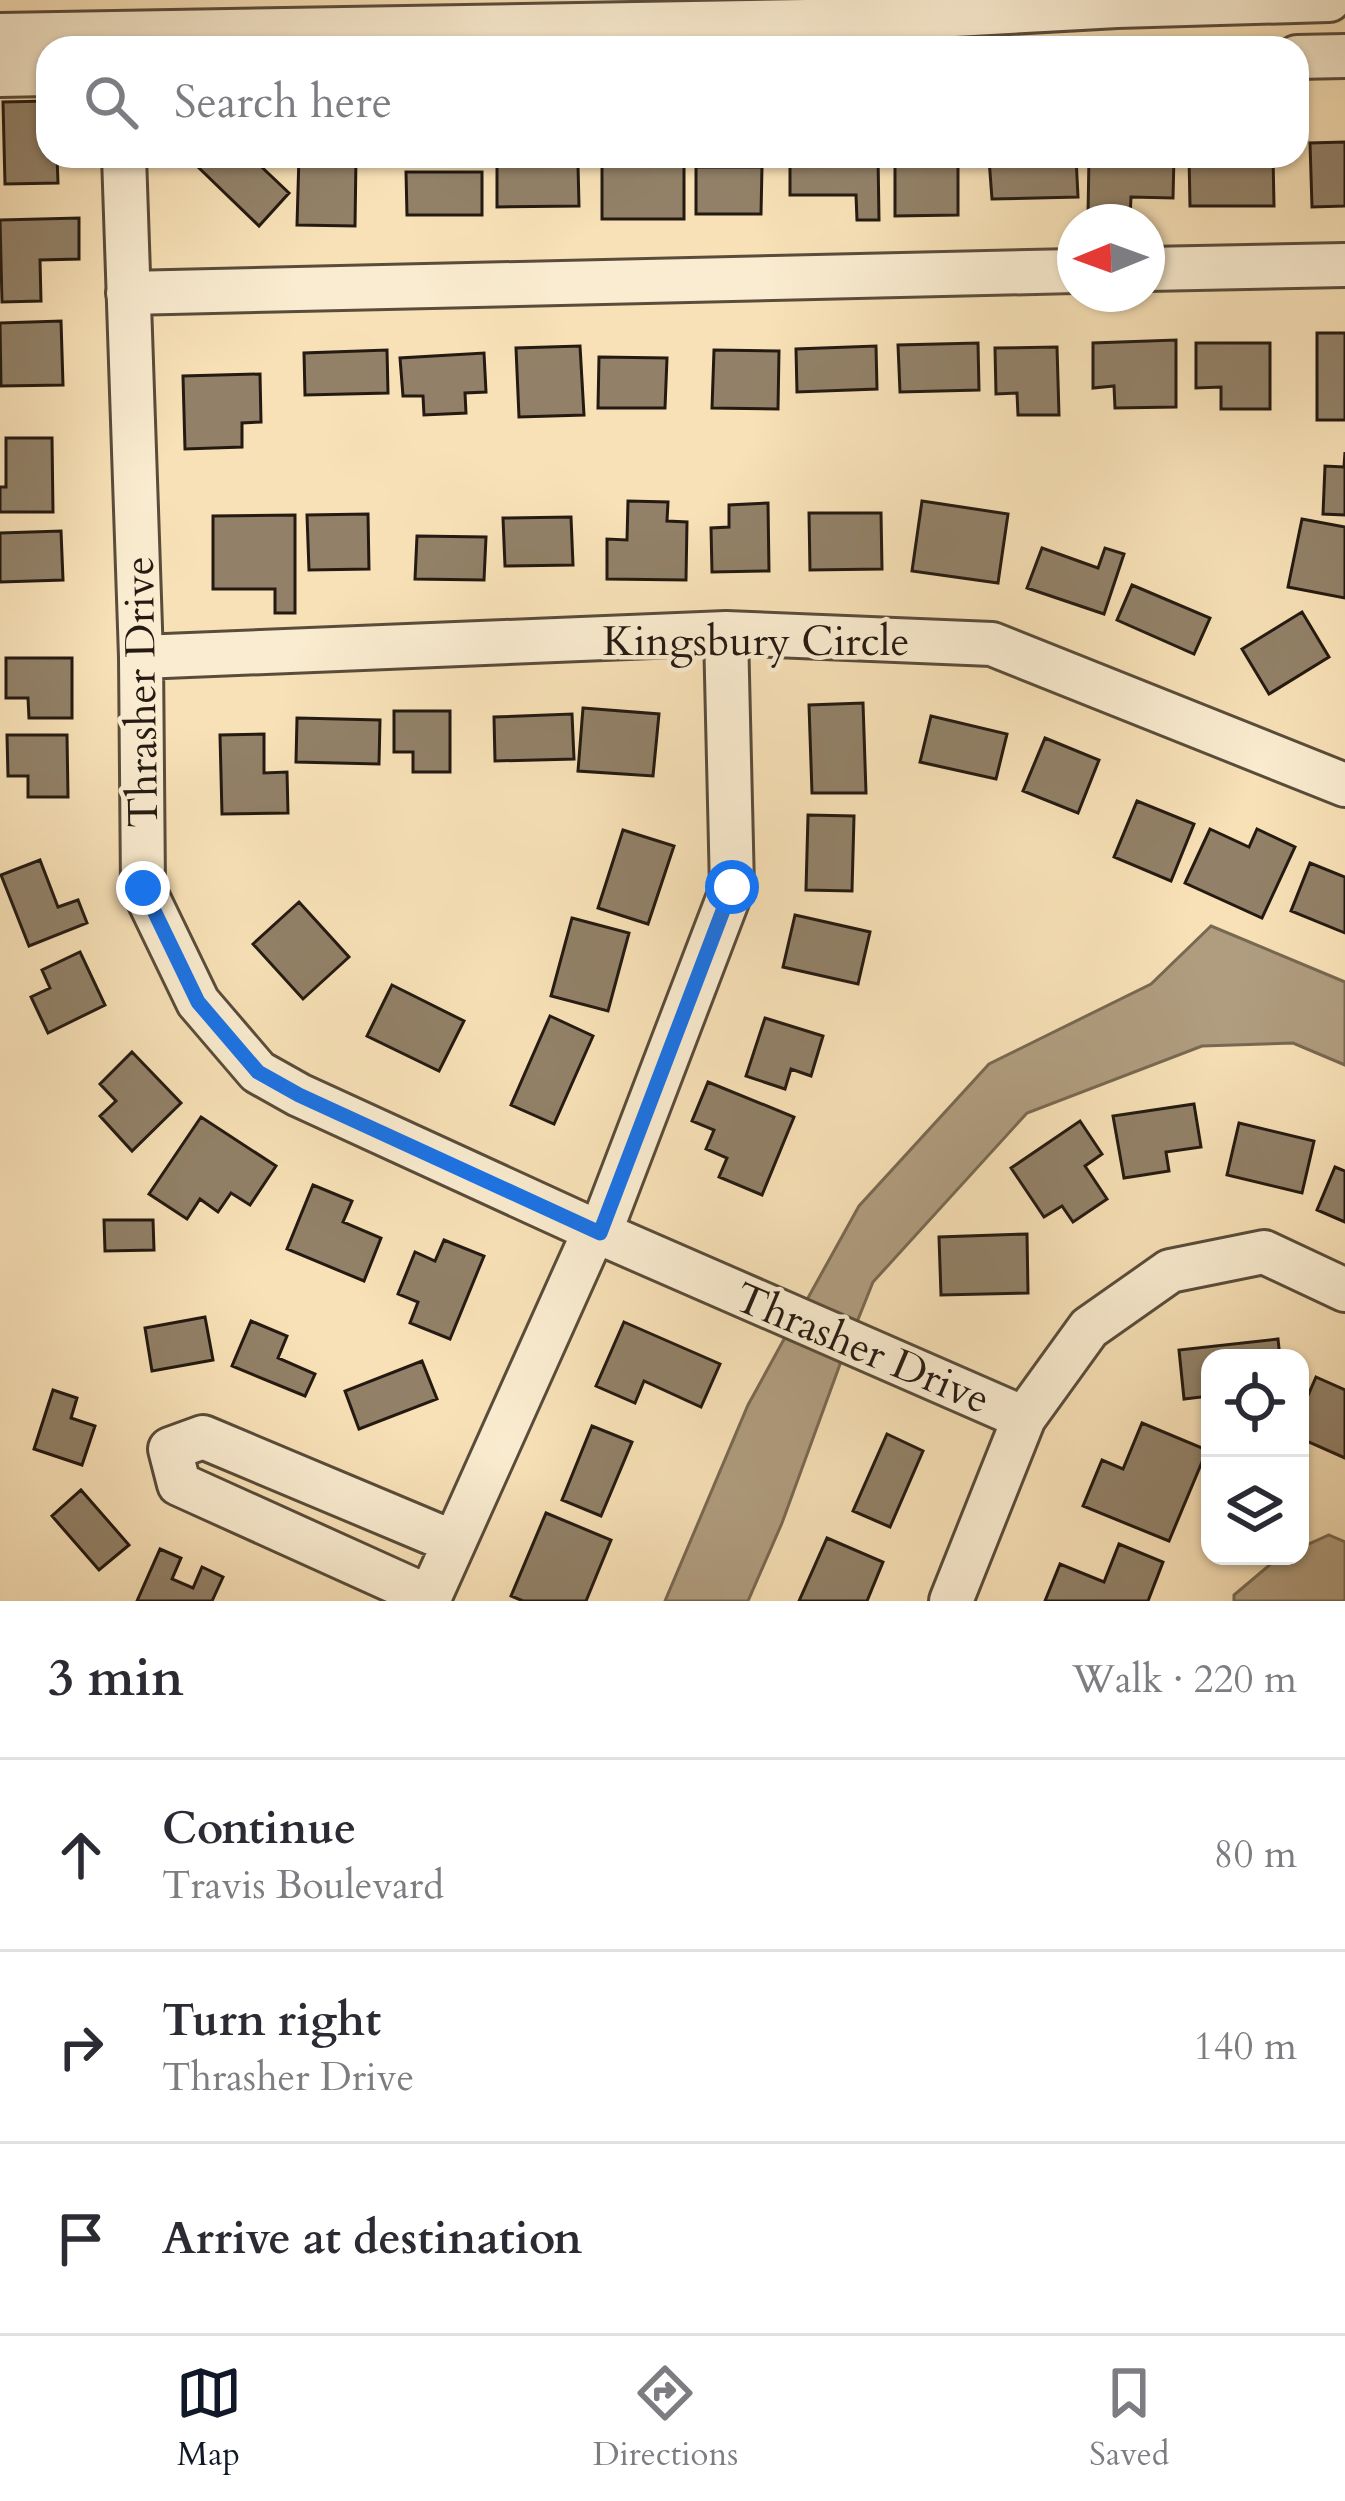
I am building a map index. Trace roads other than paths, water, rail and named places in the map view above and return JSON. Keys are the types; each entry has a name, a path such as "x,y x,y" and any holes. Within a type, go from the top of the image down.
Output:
{"street":[{"path":"0,35 864,20 1329,0"},
{"path":"1309,57 1345,56"},
{"path":"0,75 36,74"},
{"name":"Thrasher Drive","path":"124,168 141,657 143,888 198,1002 258,1072 299,1095 1024,1418"},
{"path":"1165,269 1345,265"},
{"path":"128,293 1057,271"},
{"path":"453,1542 203,1437 170,1449 179,1484 428,1599 587,1247 600,1233 732,887 726,633"},
{"name":"Kingsbury Circle","path":"141,657 726,633 992,644 1345,785"},
{"path":"950,1601 1024,1418 1089,1328 1171,1271 1264,1252 1345,1290"}]}
